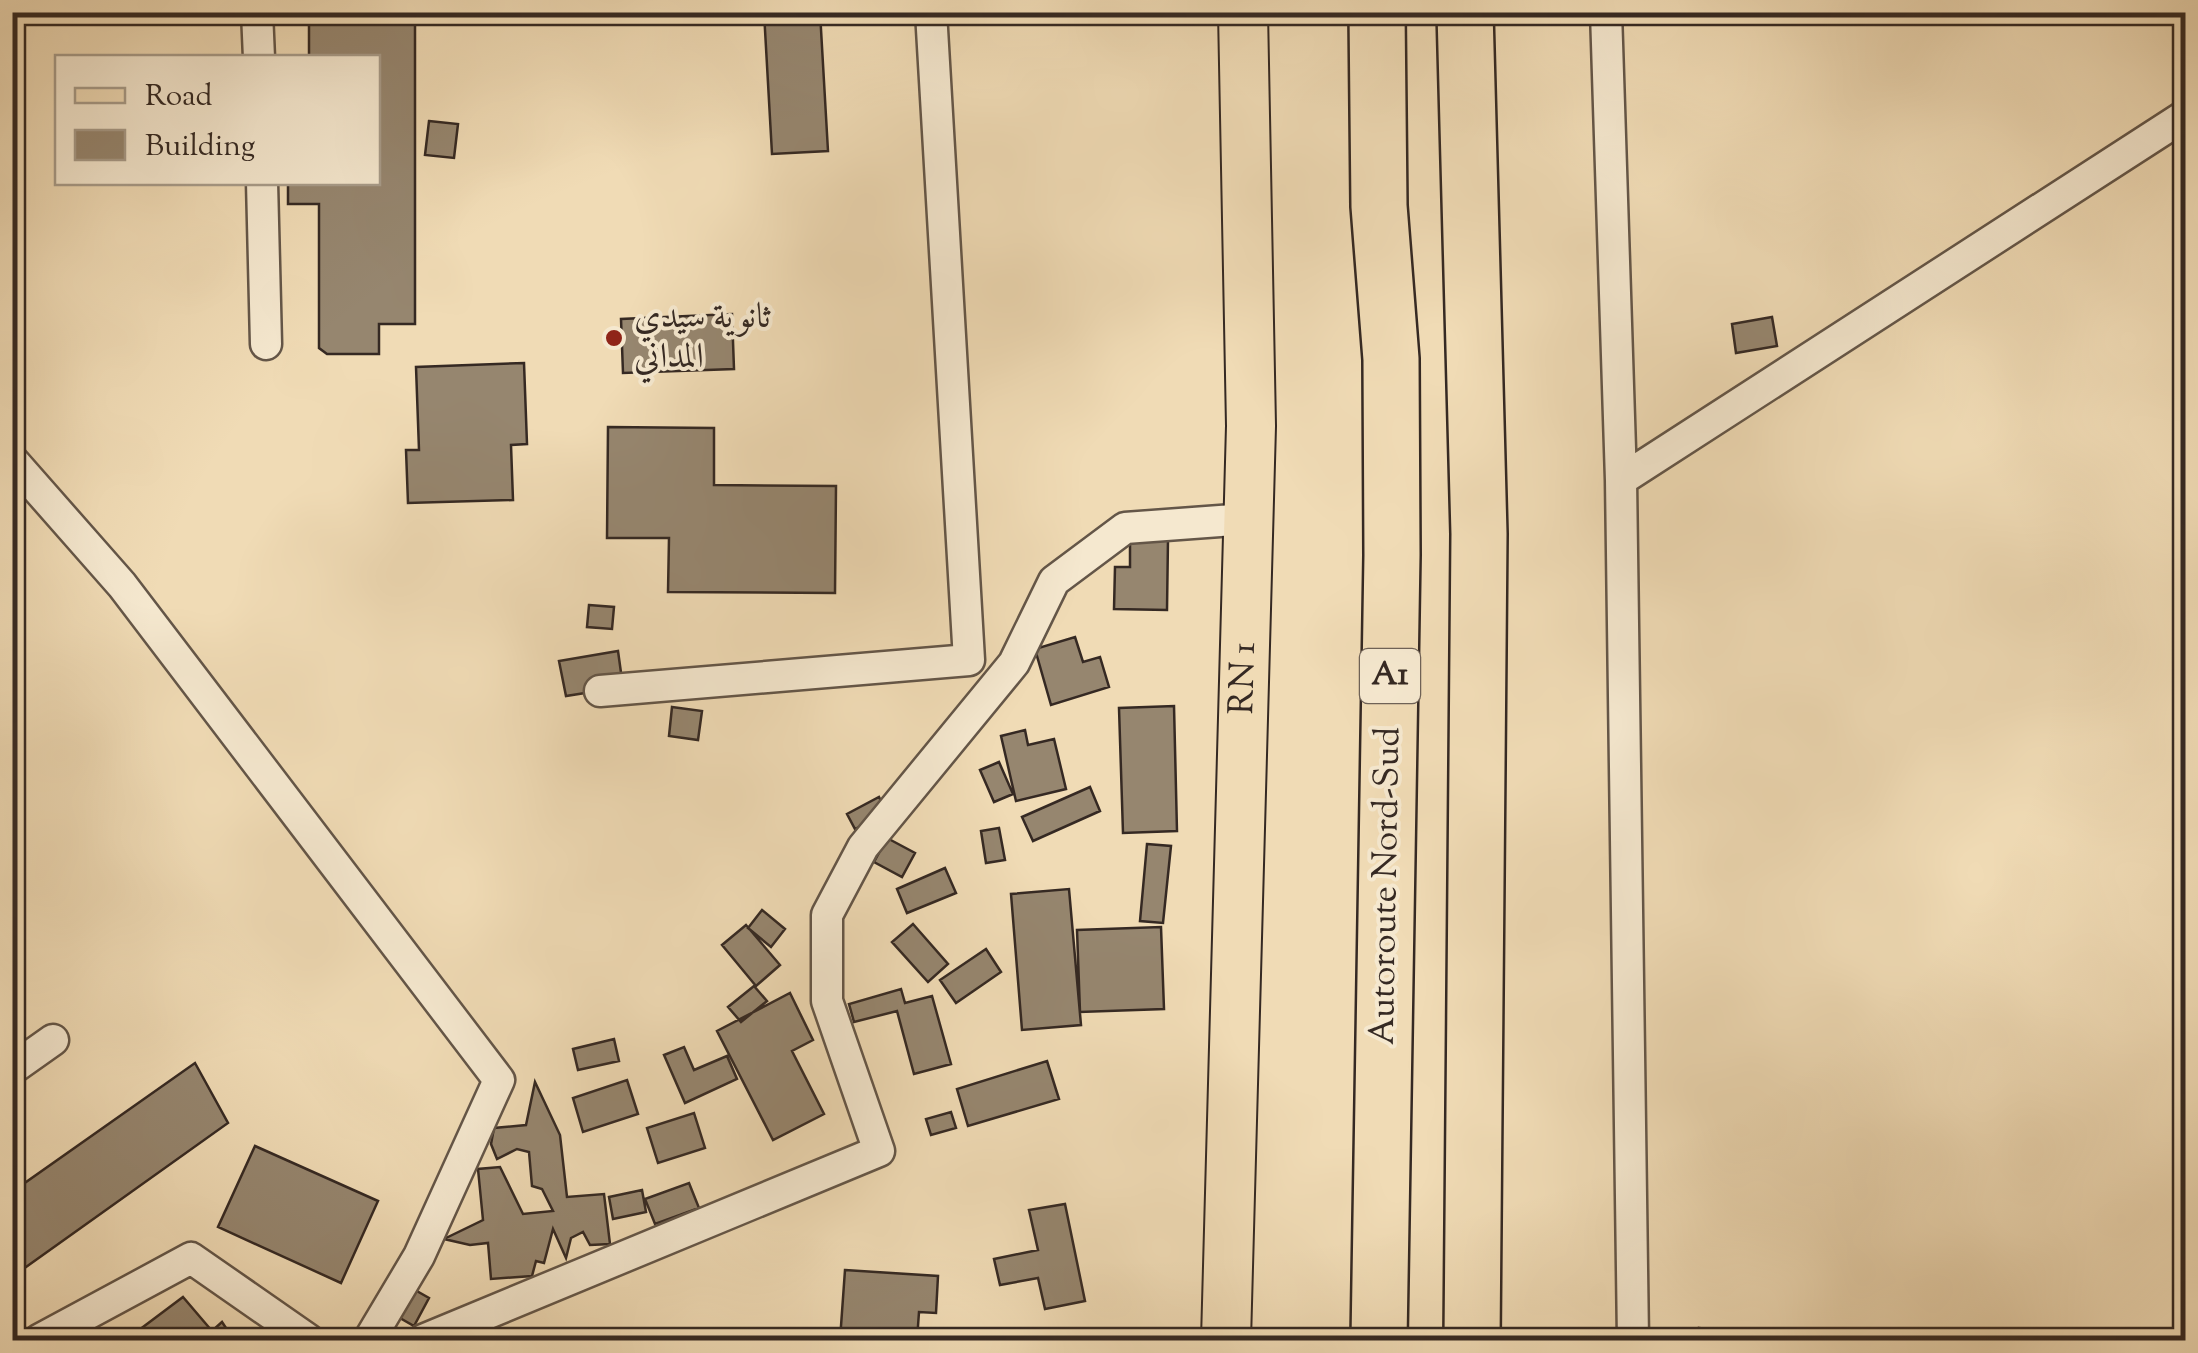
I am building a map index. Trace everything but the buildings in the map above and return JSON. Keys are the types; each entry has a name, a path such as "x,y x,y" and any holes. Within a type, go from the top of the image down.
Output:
{"highway":[{"name":"Autoroute Nord-Sud","path":"1377,12 1379,206 1390,359 1392,535 1378,1340"},
{"path":"1465,12 1479,534 1472,1340"}],"main road":[{"name":"RN 1","path":"1226,1340 1247,518 1250,238 1242,12"}],"street":[{"path":"258,12 258,55"},
{"path":"600,690 968,660 932,12"},
{"path":"1606,12 1621,480 1633,1340"},
{"path":"1621,480 2186,116"},
{"path":"262,185 266,344"},
{"path":"12,460 122,586 499,1080 419,1256 369,1340"},
{"path":"423,1340 879,1151 828,1001 828,915 863,847 1014,663 1054,581 1125,528 1247,518"},
{"path":"12,1069 54,1040"},
{"path":"39,1340 190,1258 309,1340"}],"place":[{"name":"ثانوية سيدي المداني","path":"614,338"}]}
